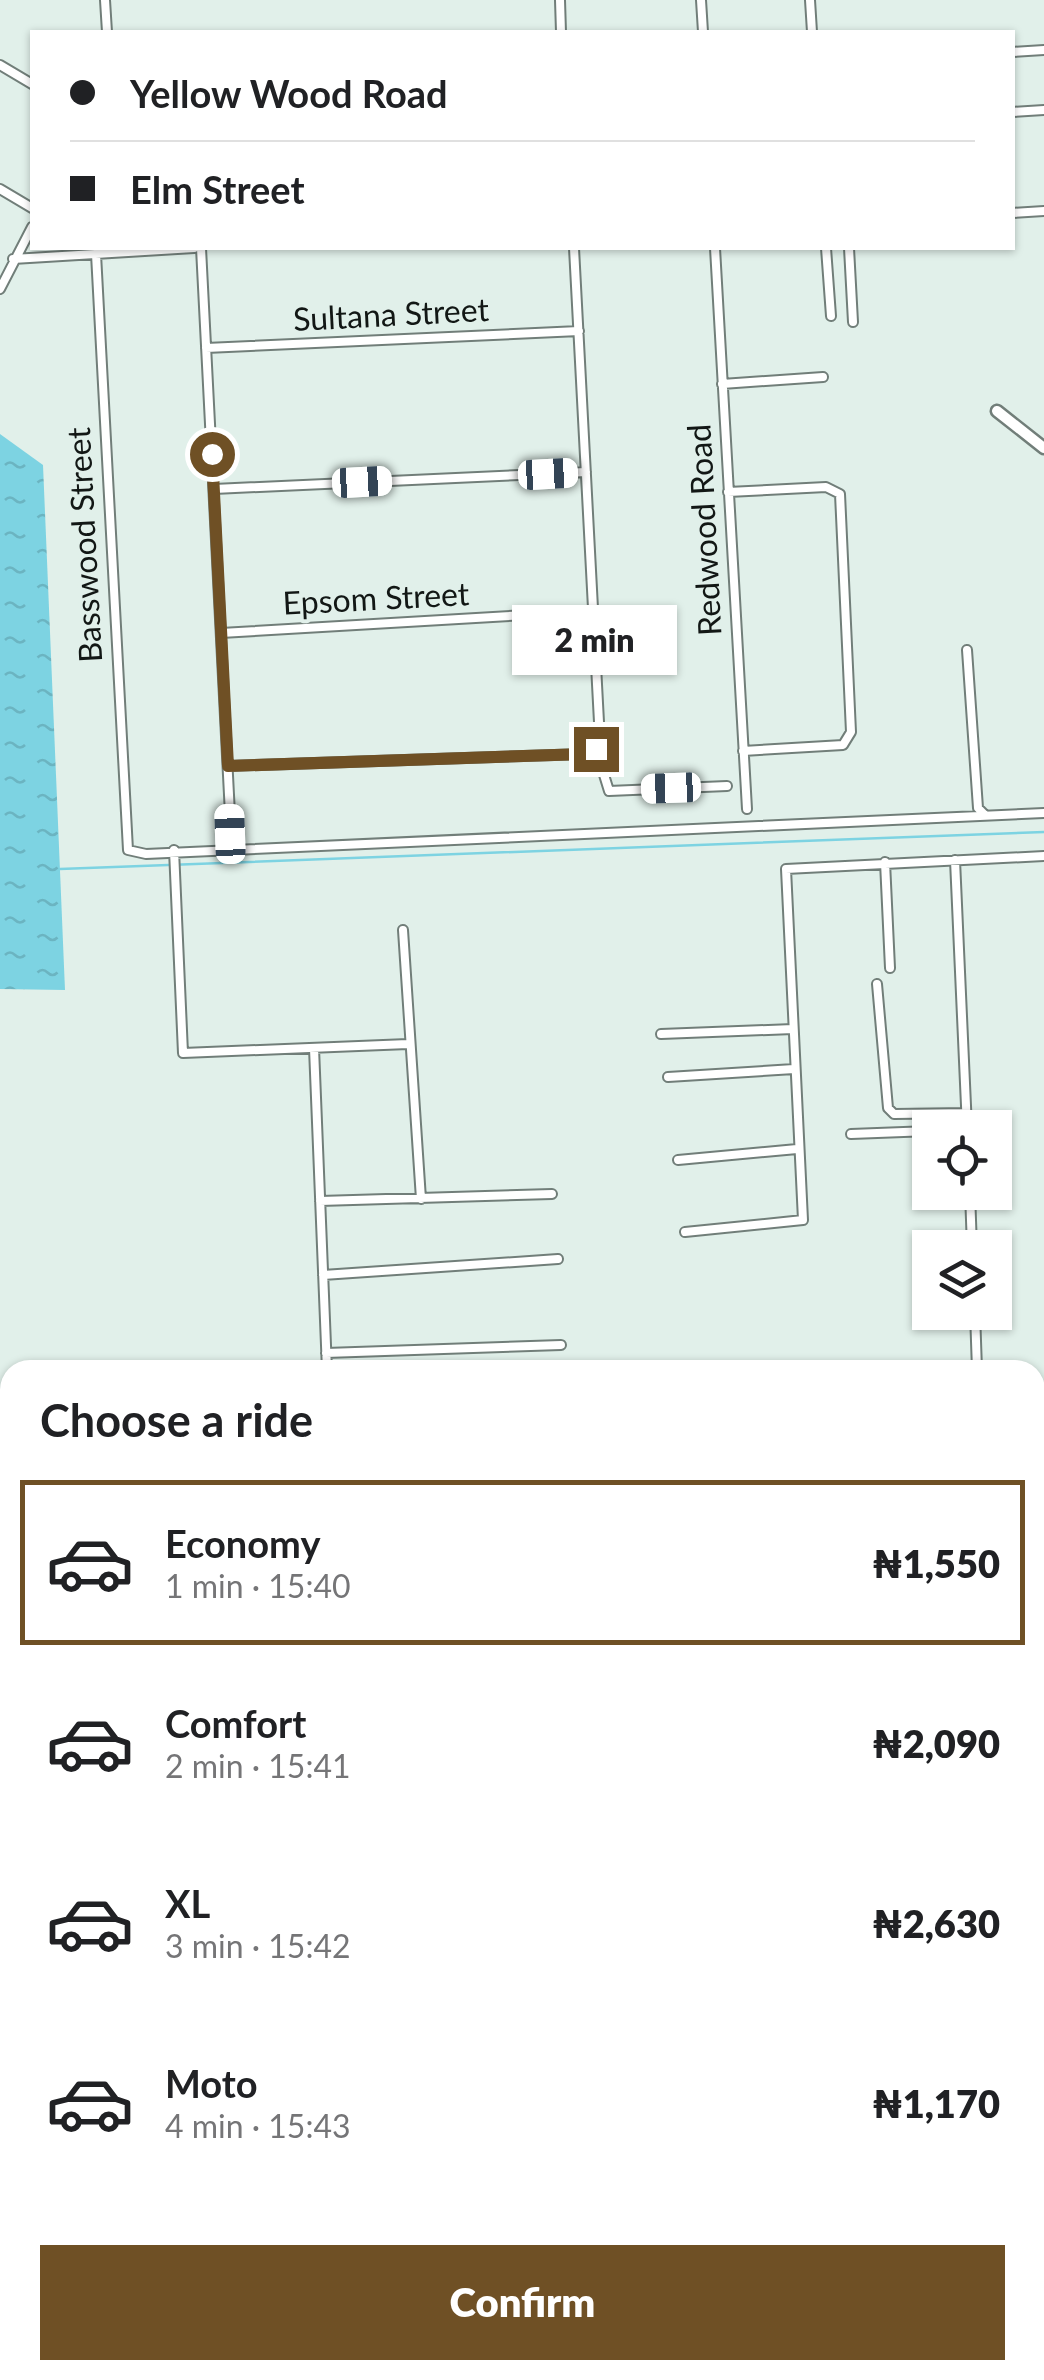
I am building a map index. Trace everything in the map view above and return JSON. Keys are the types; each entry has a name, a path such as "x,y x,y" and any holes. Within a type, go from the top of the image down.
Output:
{"street":[{"path":"560,0 561,30"},
{"path":"701,0 703,30"},
{"path":"810,0 812,30"},
{"path":"104,1 107,30"},
{"path":"1015,52 1044,50"},
{"path":"0,65 30,83"},
{"path":"1015,112 1044,110"},
{"path":"0,188 30,207"},
{"path":"1015,213 1044,211"},
{"path":"0,288 30,231"},
{"path":"13,259 163,250"},
{"path":"197,250 214,489 230,834"},
{"path":"574,250 598,745 609,791 727,786"},
{"name":"Redwood Road","path":"715,250 747,809"},
{"path":"826,250 831,316"},
{"path":"849,250 853,322"},
{"name":"Basswood Street","path":"96,254 125,834 128,850 174,853"},
{"name":"Sultana Street","path":"206,348 579,332"},
{"path":"722,384 824,377"},
{"path":"997,410 1044,448"},
{"path":"214,489 586,472"},
{"path":"728,492 826,486 840,494 851,732 843,745 743,752"},
{"name":"Epsom Street","path":"221,633 594,610"},
{"path":"968,650 978,808 985,815"},
{"path":"228,766 585,754 598,745"},
{"path":"408,1044 182,1053 174,853 1044,813"},
{"path":"685,1232 803,1220 786,868 1044,856"},
{"path":"955,860 967,1110"},
{"path":"885,862 890,968"},
{"path":"403,930 421,1199"},
{"path":"877,984 888,1108 894,1114 912,1114"},
{"path":"661,1034 767,1026 793,1029"},
{"path":"314,1048 326,1360"},
{"path":"668,1077 794,1069"},
{"path":"850,1134 912,1132"},
{"path":"678,1160 797,1149"},
{"path":"320,1201 552,1194"},
{"path":"323,1275 558,1259"},
{"path":"976,1330 977,1360"},
{"path":"326,1353 561,1345"}],"water":[{"path":"0,434 43,465 65,990 0,989"}],"waterway":[{"path":"60,869 1044,832"}],"route":[{"path":"212,454 228,766 585,754 596,749"}]}
